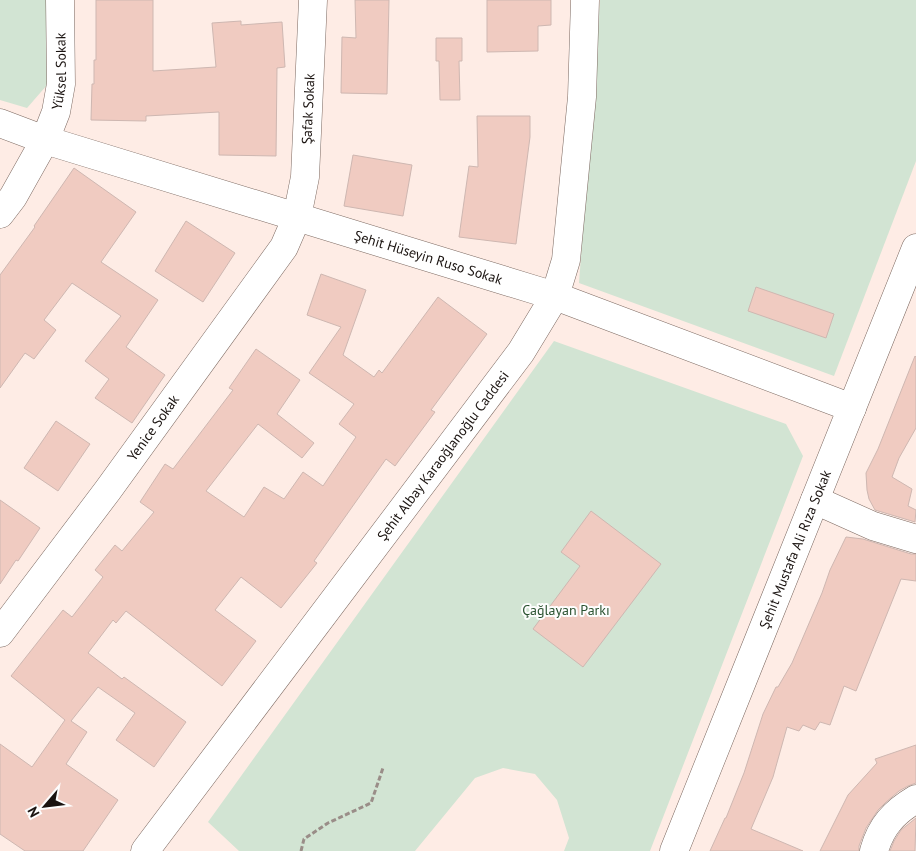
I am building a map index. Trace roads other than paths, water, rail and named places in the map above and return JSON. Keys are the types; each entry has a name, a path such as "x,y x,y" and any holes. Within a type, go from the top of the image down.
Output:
{"street":[{"name":"Yüksel Sokak","path":"0,214 13,197 45,140 56,112 61,84 60,0"},
{"name":"Şafak Sokak","path":"297,217 305,177 313,0"},
{"name":"Şehit Albay Karaoğlanoğlu Caddesi","path":"145,851 521,352 556,296 566,260 582,97 585,0"},
{"name":"Şehit Hüseyin Ruso Sokak","path":"0,123 45,140 556,296 852,408"},
{"name":"Yenice Sokak","path":"0,633 108,490 284,247 297,217"},
{"name":"Şehit Mustafa Ali Rıza Sokak","path":"674,851 916,248"},
{"path":"815,500 873,526 916,539"},
{"path":"874,851 878,838 888,820 916,799"}],"park label":[{"name":"Çağlayan Parkı","path":"566,610"}]}
